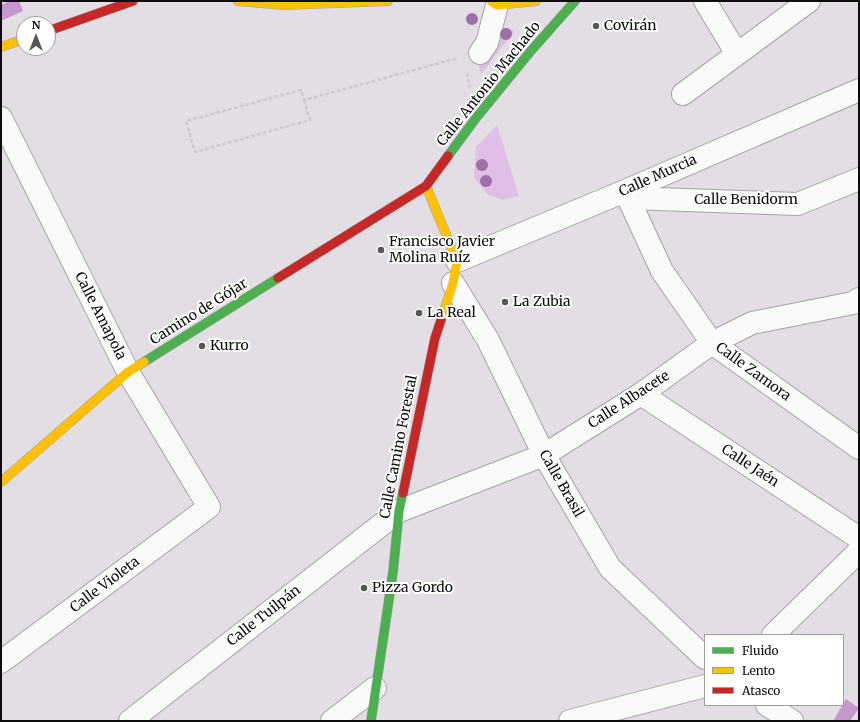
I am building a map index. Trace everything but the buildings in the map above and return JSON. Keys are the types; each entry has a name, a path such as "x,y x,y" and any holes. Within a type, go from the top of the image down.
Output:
{"street":[{"path":"56,27 133,1"},
{"path":"238,1 284,5 388,1"},
{"path":"472,54 486,43 494,3 536,1"},
{"name":"Calle Antonio Machado","path":"426,186 476,118 530,52 575,1"},
{"path":"705,1 738,54"},
{"path":"683,94 809,1"},
{"path":"1,47 16,42"},
{"name":"Calle Murcia","path":"457,261 627,195 859,90"},
{"name":"Calle Amapola","path":"1,118 128,372 209,508"},
{"name":"Calle Benidorm","path":"627,195 798,204 859,179"},
{"path":"426,186 457,261"},
{"name":"Camino de Gójar","path":"1,482 128,372 426,186"},
{"name":"Calle Zamora","path":"627,195 662,271 712,343 859,448"},
{"name":"Calle Camino Forestal","path":"371,721 393,572 399,511 435,338 453,283 457,261"},
{"name":"Calle Brasil","path":"453,283 488,340 544,455 610,568 704,657"},
{"name":"Calle Albacete","path":"399,511 544,455 641,394 712,343 752,323 857,304"},
{"name":"Calle Jaén","path":"641,394 859,538"},
{"name":"Calle Violeta","path":"1,662 209,508"},
{"name":"Calle Tuilpán","path":"130,721 399,511"},
{"path":"774,634 859,551"},
{"path":"570,721 704,686"},
{"path":"332,721 375,688"},
{"path":"769,706 792,721"}],"path":[{"path":"304,100 472,54 476,118"},
{"path":"301,90 304,100 310,120 195,152 186,122 301,90"}],"shaded area":[{"path":"10,1 19,1 23,11 1,21 1,5"},
{"path":"505,27 514,31 481,75 478,62"},
{"path":"497,125 519,196 503,200 488,195 474,177 476,147"},
{"path":"846,699 859,708 850,721 833,721 842,706 844,706"}],"traffic: fast":[{"path":"448,156 476,118 530,52 575,1"},
{"path":"144,362 278,278"},
{"path":"371,721 393,572 399,511 403,493"}],"traffic: slow":[{"path":"238,1 284,5 388,1"},
{"path":"491,1 497,5 536,1"},
{"path":"1,47 16,42"},
{"path":"426,186 457,261 453,283 441,320"},
{"path":"1,482 128,372 144,362"}],"traffic: jam":[{"path":"56,28 133,1"},
{"path":"278,278 426,186 448,156"},
{"path":"403,493 435,338 441,320"}],"place":[{"name":"Covirán","path":"596,26"},
{"name":"Francisco Javier Molina Ruíz","path":"381,250"},
{"name":"La Zubia","path":"505,302"},
{"name":"La Real","path":"419,313"},
{"name":"Kurro","path":"202,346"},
{"name":"Pizza Gordo","path":"364,588"}]}
